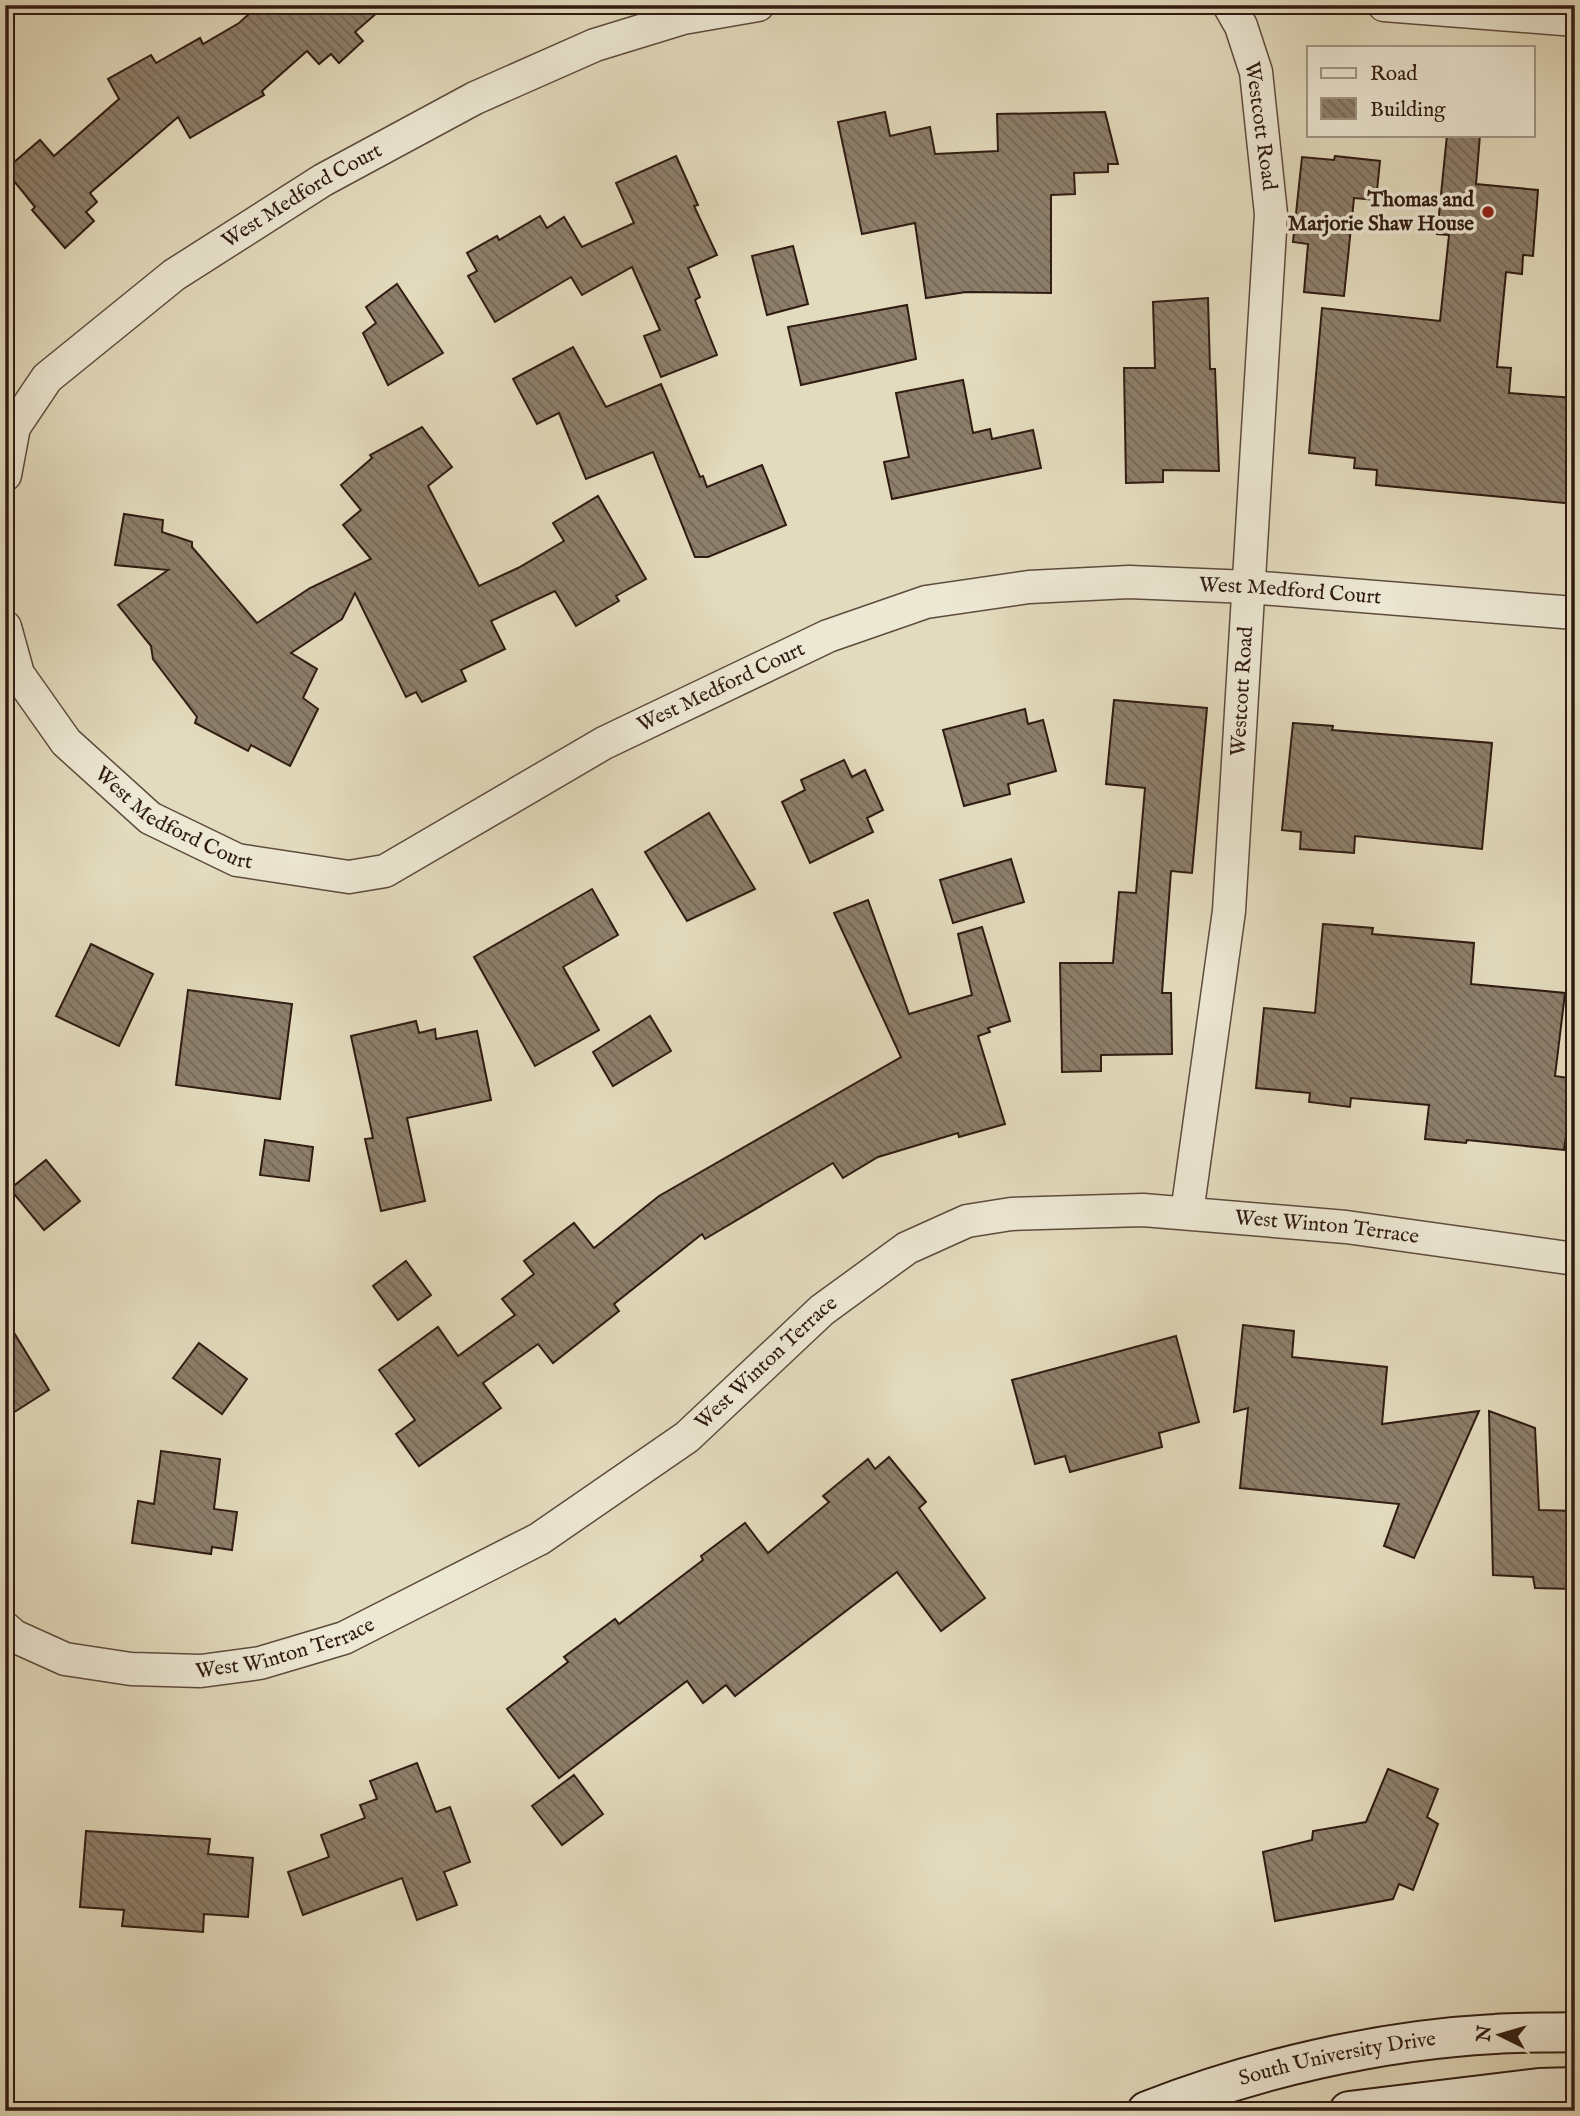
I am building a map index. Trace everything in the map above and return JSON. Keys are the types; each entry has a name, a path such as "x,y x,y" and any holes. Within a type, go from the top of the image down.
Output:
{"main road":[{"name":"South University Drive","path":"1147,2111 1181,2098 1288,2067 1394,2045 1494,2034 1575,2032"},
{"path":"1349,2111 1539,2088 1575,2087"}],"street":[{"name":"West Medford Court","path":"5,475 14,427 47,378 174,275 323,180 475,98 595,45 690,12 758,5"},
{"name":"Westcott Road","path":"1187,1213 1229,911 1271,214 1256,72 1241,26 1229,5"},
{"path":"1384,5 1575,20"},
{"name":"West Medford Court","path":"5,627 19,674 65,742 150,818 237,860 349,877 385,871 616,737 828,636 926,602 1029,587 1116,582 1249,587 1575,613"},
{"name":"West Winton Terrace","path":"5,1628 14,1636 65,1659 131,1668 201,1671 260,1663 344,1638 540,1539 687,1437 822,1310 907,1248 967,1222 1011,1214 1143,1210 1346,1227 1575,1259"}],"building":[{"path":"259,5 386,5 355,32 363,41 339,63 331,54 319,64 307,51 262,91 264,95 190,138 178,117 90,193 97,202 86,212 94,221 65,248 32,210 35,207 5,170 40,140 54,156 119,99 108,79 151,55 156,63 200,38 203,44 239,23"},
{"path":"885,112 890,136 930,127 935,154 998,151 997,114 1105,112 1118,164 1108,164 1108,172 1074,173 1075,194 1051,195 1051,293 966,292 926,298 915,223 862,234 838,122"},
{"path":"1447,136 1480,136 1476,184 1538,190 1533,256 1523,255 1522,274 1506,272 1497,367 1511,368 1509,393 1575,398 1575,504 1376,485 1377,470 1354,468 1355,458 1309,453 1322,308 1440,321 1449,235 1437,234"},
{"path":"676,156 698,205 694,206 717,255 688,268 700,297 695,300 717,355 661,377 644,336 660,330 632,267 582,295 571,277 495,322 468,276 477,271 467,253 497,236 499,240 540,216 547,228 564,217 582,247 634,223 616,183"},
{"path":"1335,156 1380,161 1376,200 1354,198 1344,296 1304,292 1308,244 1293,242 1302,157 1334,160"},
{"path":"793,246 808,304 767,315 752,256"},
{"path":"397,284 443,353 388,385 363,333 376,323 366,307"},
{"path":"1208,298 1210,369 1215,369 1219,471 1163,470 1163,482 1126,483 1124,368 1155,368 1153,302"},
{"path":"907,305 916,359 801,385 788,327"},
{"path":"573,347 606,407 661,384 700,477 703,476 707,487 762,465 786,525 708,557 695,557 653,452 586,479 559,413 537,424 513,379"},
{"path":"963,380 973,433 990,429 992,439 1033,430 1041,468 892,499 884,462 909,457 896,393"},
{"path":"422,427 452,467 428,486 479,586 518,568 564,541 553,523 598,496 646,579 616,596 619,601 576,626 555,591 491,621 505,649 461,670 466,681 422,702 416,692 406,697 355,593 342,619 291,653 317,669 303,698 318,709 290,766 251,745 248,751 195,723 197,717 153,659 151,646 118,605 168,570 115,565 124,514 163,520 162,532 192,542 192,547 257,623 310,588 371,559 343,525 361,510 341,485 372,458 370,455"},
{"path":"1114,700 1207,708 1192,873 1171,871 1162,993 1171,993 1172,1054 1101,1055 1101,1071 1062,1072 1060,963 1113,963 1119,892 1136,893 1145,788 1106,784"},
{"path":"1025,709 1028,724 1043,720 1056,771 1008,784 1010,794 964,806 943,730"},
{"path":"1293,723 1333,726 1332,730 1492,743 1482,849 1355,836 1354,853 1300,849 1301,832 1282,830"},
{"path":"844,760 852,777 865,770 883,810 867,818 873,832 810,863 782,802 805,790 801,780"},
{"path":"709,813 755,889 687,921 645,852"},
{"path":"1011,859 1024,902 953,923 940,880"},
{"path":"592,889 618,935 563,967 599,1030 535,1066 474,957"},
{"path":"868,900 909,1014 972,995 958,934 982,927 1010,1021 988,1028 990,1032 978,1036 1005,1124 959,1137 958,1133 878,1157 843,1178 833,1163 705,1239 702,1234 614,1304 619,1311 553,1363 538,1344 483,1383 501,1408 419,1466 396,1434 415,1420 379,1370 438,1327 458,1356 515,1315 502,1299 534,1274 524,1261 574,1223 594,1248 659,1196 901,1057 834,913"},
{"path":"1323,924 1373,928 1372,934 1474,943 1471,984 1565,993 1555,1076 1575,1079 1575,1130 1567,1129 1564,1150 1467,1140 1466,1143 1425,1139 1429,1105 1351,1098 1350,1107 1309,1102 1310,1093 1256,1088 1264,1008 1315,1013"},
{"path":"91,944 153,974 119,1046 56,1016"},
{"path":"188,990 292,1004 280,1099 176,1085"},
{"path":"650,1016 671,1051 613,1086 593,1052"},
{"path":"416,1021 419,1033 435,1029 436,1039 477,1031 491,1100 407,1118 425,1201 381,1211 365,1139 373,1138 351,1036"},
{"path":"265,1140 313,1147 309,1181 260,1175"},
{"path":"46,1160 80,1201 44,1230 10,1189"},
{"path":"406,1261 431,1295 398,1320 373,1286"},
{"path":"5,1318 49,1390 5,1418"},
{"path":"1243,1325 1294,1331 1292,1357 1387,1367 1382,1424 1479,1411 1414,1558 1384,1546 1399,1504 1240,1488 1248,1408 1234,1412"},
{"path":"1176,1336 1199,1422 1159,1433 1162,1447 1070,1472 1065,1456 1035,1464 1012,1380"},
{"path":"199,1343 247,1379 222,1414 173,1378"},
{"path":"1489,1411 1535,1428 1539,1510 1575,1511 1574,1589 1535,1588 1533,1577 1493,1575"},
{"path":"161,1451 220,1459 214,1509 237,1512 232,1550 212,1547 211,1554 132,1543 138,1501 154,1504"},
{"path":"889,1457 926,1502 919,1508 985,1598 941,1631 897,1572 735,1696 726,1685 703,1703 687,1681 559,1778 507,1709 568,1662 564,1657 615,1619 619,1624 703,1560 701,1556 745,1523 768,1553 829,1502 823,1496 868,1459 875,1469"},
{"path":"417,1763 436,1812 450,1807 470,1862 444,1872 457,1905 417,1920 402,1878 303,1915 288,1872 329,1857 321,1835 365,1818 360,1805 377,1799 370,1781"},
{"path":"1388,1769 1438,1789 1427,1817 1438,1824 1413,1890 1399,1884 1393,1899 1275,1921 1263,1852 1312,1840 1313,1831 1366,1822"},
{"path":"574,1775 603,1814 562,1845 532,1806"},
{"path":"86,1831 210,1839 208,1854 253,1858 248,1917 204,1914 203,1932 122,1926 124,1910 80,1907"}],"place":[{"name":"Thomas and Marjorie Shaw House","path":"1488,212"}]}
